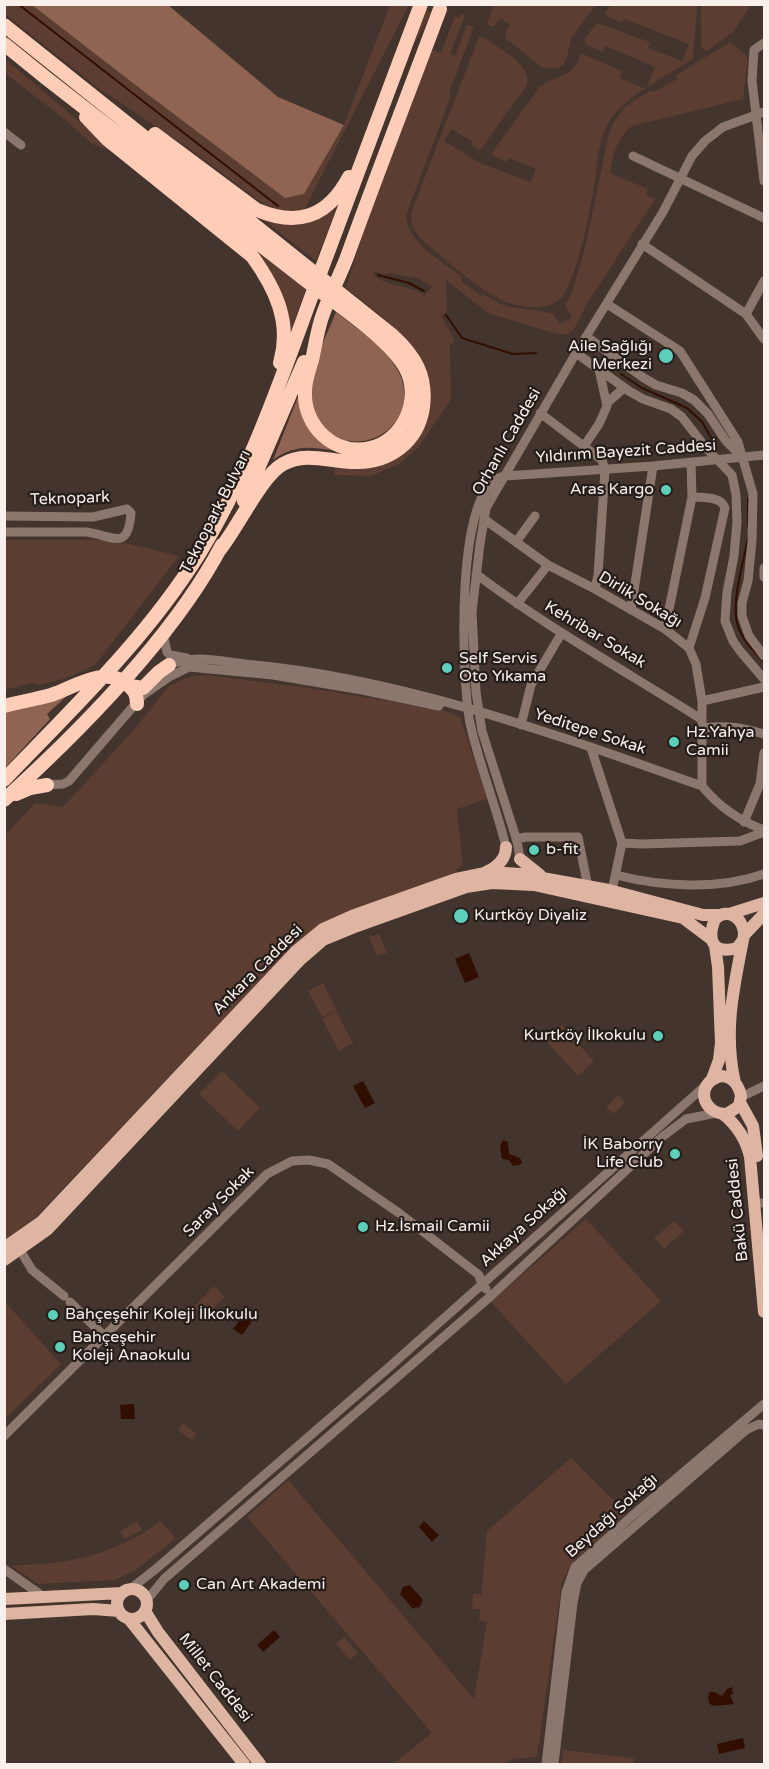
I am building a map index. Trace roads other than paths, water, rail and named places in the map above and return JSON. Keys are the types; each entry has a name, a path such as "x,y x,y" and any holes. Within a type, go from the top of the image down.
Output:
{"highway":[{"path":"49,61 150,130 257,210 294,219 312,215 333,200 344,187 366,139 377,122 421,4"},
{"path":"4,45 46,78 342,309 395,353 406,368 411,383 410,408 391,437 377,446 360,449 343,447 327,440 314,427 307,410 305,390 321,321 345,262 440,9"},
{"path":"4,25 392,335 409,352 420,369 424,384 422,413 413,435 403,446 387,456 365,462 355,463 305,457 282,464 270,474 232,535 218,552"},
{"path":"46,78 107,139 252,256 269,280 282,310 283,347 260,431"},
{"name":"Teknopark Bulvarı","path":"6,777 106,676 155,616 198,555 233,493 260,431 377,122"},
{"name":"Teknopark Bulvarı","path":"4,801 126,683 190,596 218,552 258,472 321,321"},
{"path":"4,706 49,695 94,678 106,676 143,688 169,665"},
{"path":"126,683 136,694 137,704"},
{"path":"4,801 30,788 47,785"}],"main road":[{"path":"482,874 502,860 511,843"},
{"path":"511,843 512,877"},
{"path":"512,877 520,860 546,879"},
{"name":"Ankara Caddesi","path":"4,1248 41,1222 295,952 314,936 334,924 456,879 482,874 546,879 588,886 703,915 724,914 765,903"},
{"name":"Ankara Caddesi","path":"4,1260 48,1229 300,960 323,940 466,888 512,877 534,885 683,918 713,942"},
{"path":"743,937 740,920 724,914 715,919 712,926 713,942 719,949 732,950 765,914"},
{"name":"Bakü Caddesi","path":"743,937 730,1008 729,1040 735,1083 753,1126 763,1203 765,1244"},
{"name":"Bakü Caddesi","path":"713,942 718,967 721,1043 719,1060 705,1089 705,1102 733,1122 743,1135 750,1157 765,1312"},
{"path":"710,1081 728,1076 735,1083"},
{"path":"720,1113 732,1112 741,1100"},
{"path":"119,1611 118,1600 125,1592"},
{"path":"4,1599 139,1592 146,1606 138,1618 129,1619 119,1611 93,1609 4,1614"},
{"name":"Millet Caddesi","path":"146,1606 158,1632 260,1764"},
{"name":"Millet Caddesi","path":"129,1619 244,1764"}],"street":[{"path":"765,43 754,50 752,81 760,113 765,181"},
{"name":"Orhanlı Caddesi","path":"511,843 478,711 472,628 476,574 486,508 576,352 663,212 692,156 723,127 760,113"},
{"path":"4,132 21,145"},
{"path":"633,156 765,218"},
{"path":"642,244 746,314 765,339"},
{"path":"746,314 765,281"},
{"path":"607,304 680,351 738,442 753,494 748,581 742,603 742,616 749,636 765,656"},
{"path":"587,337 644,378 694,400 708,414 726,441 743,457"},
{"path":"576,352 624,388 682,417 732,476 736,495 736,543 727,592 725,621 733,642 765,679"},
{"path":"584,446 605,412 608,402 599,369"},
{"path":"608,402 624,388"},
{"path":"540,413 602,460 605,470 598,575 595,589"},
{"name":"Yıldırım Bayezit Caddesi","path":"490,482 499,476 605,470 765,455"},
{"path":"665,629 692,497 691,462"},
{"path":"631,610 653,466"},
{"name":"Orhanlı Caddesi","path":"490,482 480,498 474,516 464,598 468,707 473,733 511,843 520,860"},
{"path":"689,648 705,598 725,508 719,500 692,497"},
{"name":"Teknopark","path":"4,516 93,517 128,509 131,513 125,534 122,539 117,540 98,533 86,532 4,532"},
{"path":"516,542 535,516"},
{"name":"Dirlik Sokağı","path":"484,519 548,565 665,629 689,648 696,664 702,701 702,786"},
{"path":"517,604 548,565"},
{"path":"765,568 765,577"},
{"name":"Kehribar Sokak","path":"476,574 561,634 608,660 701,723"},
{"path":"163,633 167,652 176,656 363,686 456,710 468,707"},
{"path":"520,725 531,685 561,634"},
{"path":"169,665 185,659 195,659"},
{"path":"6,777 47,785 63,784 73,778 143,695 189,667 272,670"},
{"path":"702,701 765,687"},
{"name":"Yeditepe Sokak","path":"468,707 702,786"},
{"path":"701,723 747,728 765,734"},
{"path":"591,748 622,843 612,891"},
{"path":"744,822 760,784 765,753"},
{"path":"702,786 714,800 744,822 765,831"},
{"path":"622,843 740,841 765,831"},
{"path":"511,843 526,837 578,837 588,886"},
{"path":"616,874 655,883 680,884 744,881 765,874"},
{"name":"Akkaya Sokağı","path":"125,1592 157,1568 387,1369 710,1081"},
{"path":"741,1100 765,1086"},
{"name":"Akkaya Sokağı","path":"146,1606 164,1579 492,1295 672,1128 690,1118 720,1113"},
{"name":"Saray Sokak","path":"4,1436 267,1174 283,1165 300,1160 318,1161 338,1170 399,1213 479,1275 482,1285 492,1295"},
{"path":"20,1250 32,1270 67,1299 105,1337"},
{"path":"387,1369 396,1378"},
{"name":"Beydağı Sokağı","path":"546,1764 566,1592 575,1567 765,1404"},
{"name":"Beydağı Sokağı","path":"554,1764 573,1603 577,1583 584,1570 746,1430 759,1424 765,1425"},
{"path":"267,1472 275,1481"},
{"path":"4,1569 44,1597"}],"waterway":[{"path":"18,4 278,206"},
{"path":"378,275 409,283 424,291"},
{"path":"446,315 462,338 513,354 536,353"},
{"path":"621,374 642,388 687,408 702,422 714,443"},
{"path":"748,499 748,526"},
{"path":"748,538 736,596 736,619 744,639 764,662"}],"place":[{"name":"Aile Sağlığı Merkezi","path":"666,356"},
{"name":"Aras Kargo","path":"666,490"},
{"name":"Self Servis Oto Yıkama","path":"447,668"},
{"name":"Hz.Yahya Camii","path":"674,742"},
{"name":"b-fit","path":"534,850"},
{"name":"Kurtköy Diyaliz","path":"461,916"},
{"name":"Kurtköy İlkokulu","path":"658,1036"},
{"name":"İK Baborry Life Club","path":"675,1154"},
{"name":"Hz.İsmail Camii","path":"363,1227"},
{"name":"Bahçeşehir Koleji İlkokulu","path":"53,1315"},
{"name":"Bahçeşehir Koleji Anaokulu","path":"60,1347"},
{"name":"Can Art Akademi","path":"184,1585"}]}
